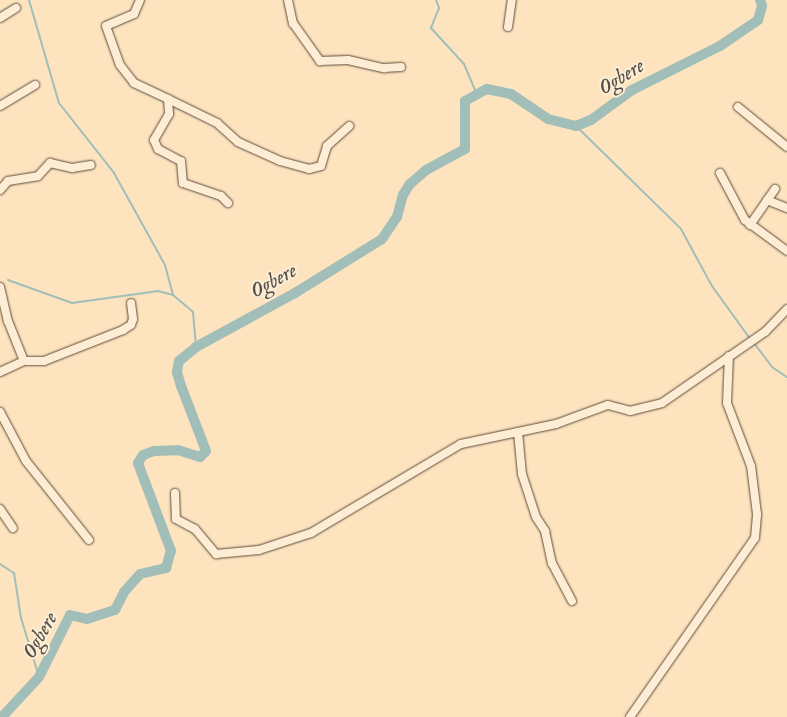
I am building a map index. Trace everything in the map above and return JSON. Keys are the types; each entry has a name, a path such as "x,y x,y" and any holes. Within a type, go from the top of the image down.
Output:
{"street":[{"path":"140,0 134,14 108,24 106,29 128,77 217,123 238,142 280,161 309,169 321,166 327,146 349,126"},
{"path":"288,0 293,23 320,61 348,60 384,68 401,67"},
{"path":"508,27 512,0"},
{"path":"0,18 16,8"},
{"path":"0,106 35,85"},
{"path":"168,99 171,110 155,136 156,145 181,161 183,183 221,196 228,203"},
{"path":"738,107 787,147"},
{"path":"0,190 8,181 38,176 50,163 72,168 91,165"},
{"path":"720,174 750,225 787,251"},
{"path":"750,225 775,189"},
{"path":"767,200 787,208"},
{"path":"0,287 8,321 24,361"},
{"path":"0,372 24,361 44,361 123,330 131,325 133,319 132,303"},
{"path":"175,494 176,520 206,540 216,554 259,550 311,533 461,444 556,424 608,406 630,410 662,403 765,332 787,309"},
{"path":"630,717 755,538 757,514 751,466 727,403 729,356"},
{"path":"0,412 26,460 89,540"},
{"path":"518,432 522,474 536,517 545,531 552,563 572,601"},
{"path":"0,509 13,528"}],"waterway":[{"path":"29,0 59,103 114,173 165,265 173,295 193,312 196,347"},
{"path":"436,0 439,8 431,28 464,64 477,94"},
{"name":"Ogbere","path":"2,717 39,677 70,615 87,619 115,610 124,592 140,574 166,568 171,551 138,463 143,455 154,451 178,450 200,457 206,451 181,386 177,372 179,361 196,347 295,293 382,239 397,217 403,195 410,184 426,170 465,149 465,101 487,89 511,94 548,119 576,126 591,120 632,90 720,46 758,20 762,6 760,0"},
{"path":"576,126 681,229 712,286 751,340"},
{"path":"8,280 72,303 158,291 173,295"},
{"path":"754,343 772,367 787,377"},
{"path":"0,564 14,573 21,618 39,677"}]}
